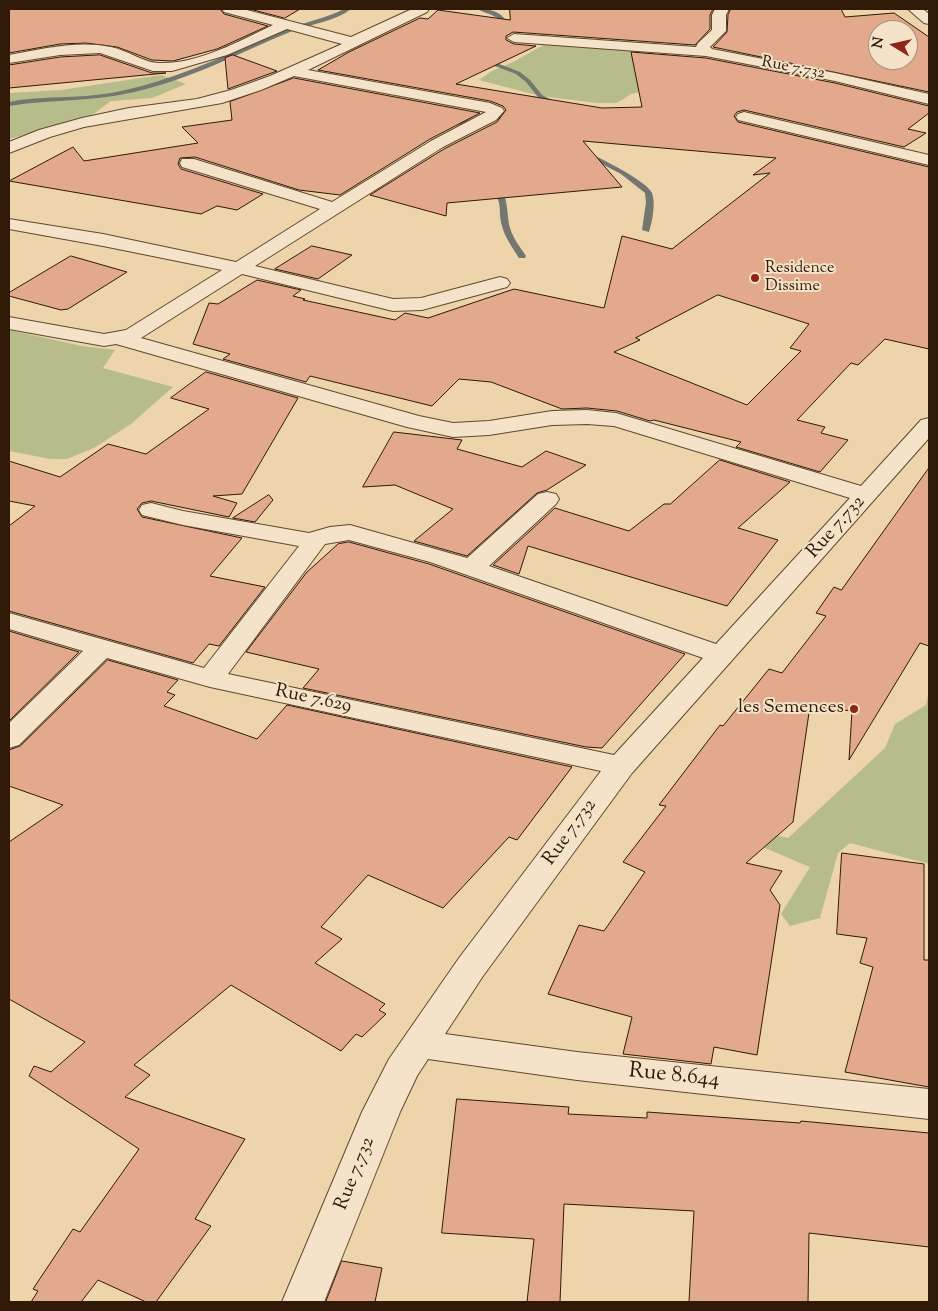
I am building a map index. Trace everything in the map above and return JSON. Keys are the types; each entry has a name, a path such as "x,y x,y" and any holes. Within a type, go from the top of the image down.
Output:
{"street":[{"path":"229,9 352,42"},
{"path":"9,148 32,137 106,117 198,104 236,94 350,45 352,42 422,9"},
{"path":"706,52 703,46 719,31 719,15 722,9"},
{"path":"914,9 929,20"},
{"path":"9,59 72,50 100,49 133,58 156,67 165,67 195,61 293,27"},
{"name":"Rue 7.732","path":"514,38 706,52 863,83 929,99"},
{"path":"9,324 104,340 132,335 437,144 490,117 496,111 490,108 292,71"},
{"path":"744,117 929,160"},
{"path":"188,163 334,208"},
{"path":"9,224 103,240 239,268 393,304 422,304 500,283"},
{"path":"120,338 415,422 453,430 489,428 552,418 587,417 616,420 867,495"},
{"name":"Rue 7.732","path":"302,1302 345,1203 381,1112 402,1069 471,967 621,766 867,495 924,438"},
{"path":"470,569 547,499"},
{"path":"152,510 184,518 312,541 330,534 350,532 439,557 721,655"},
{"path":"210,679 285,583 313,545 312,541"},
{"name":"Rue 7.629","path":"9,621 210,679 621,766"},
{"path":"9,738 102,647"},
{"name":"Rue 8.644","path":"420,1044 577,1066 929,1104"}],"green space":[{"path":"547,43 640,51 649,54 643,78 637,85 645,91 631,94 617,103 597,103 540,96 479,80 492,71 513,62"},
{"path":"161,75 186,84 152,98 111,101 88,118 9,139 9,93 61,90"},
{"path":"9,330 82,346 115,350 103,368 173,387 131,424 94,448 67,459 50,459 9,451"},
{"path":"929,691 929,864 850,843 838,853 820,918 790,926 781,914 810,867 734,835 746,828 788,838 885,748 895,724 926,705"}],"building":[{"path":"9,9 220,9 224,14 268,26 217,49 173,61 152,60 117,47 86,43 60,44 9,53"},
{"path":"250,9 300,9 285,18"},
{"path":"510,9 713,9 710,15 710,29 695,45 513,32 506,36 506,40 514,44 536,46 456,84 602,108 642,107 631,52 706,58 835,83 929,106 929,113 908,129 926,133 904,147 744,110 737,112 734,116 738,122 929,167 929,349 885,339 858,365 851,363 797,420 825,427 821,433 848,440 820,472 736,447 741,442 654,420 650,421 617,411 587,408 562,409 491,382 459,379 432,406 310,376 306,382 223,359 230,354 193,344 209,303 218,304 257,280 301,290 293,296 305,299 303,300 395,320 405,313 428,318 514,289 604,308 622,236 672,249 770,173 753,175 776,158 583,141 622,187 447,203 446,216 370,195 444,149 497,122 506,110 503,106 490,101 318,70 349,52 420,18 428,19 438,10 510,20","holes":["718,295 809,324 790,348 801,351 747,405 614,352 640,340 636,338"]},
{"path":"731,9 841,9 845,17 894,13 904,20 868,20 868,70 918,70 918,29 929,37 929,92 713,47 727,32 728,15"},
{"path":"100,55 152,73 166,73 9,88 9,65 60,57"},
{"path":"233,55 277,71 228,89 225,58"},
{"path":"294,78 480,113 430,139 340,195 299,190 195,157 180,158 178,164 181,169 263,194 237,210 217,206 201,214 9,181 73,147 84,161 198,143 182,127 232,120 230,102"},
{"path":"312,246 352,255 318,279 275,269"},
{"path":"71,256 127,272 68,309 61,310 9,296 9,293"},
{"path":"206,372 298,398 242,494 213,496 237,503 229,517 151,501 142,503 137,509 142,517 242,538 210,576 265,587 219,646 209,644 193,663 9,611 9,526 35,506 9,501 9,461 60,477 108,444 146,454 209,409 171,398"},
{"path":"394,432 462,440 457,449 522,467 546,451 586,465 547,490 537,493 467,556 414,541 453,509 395,485 363,487"},
{"path":"720,460 790,482 738,528 778,540 727,606 528,546 519,574 493,565 555,508 629,531 664,504 670,504"},
{"path":"929,468 929,646 920,643 849,760 852,711 810,706 793,822 746,863 782,871 770,890 780,905 757,1055 714,1047 711,1064 623,1054 632,1017 548,994 579,925 604,931 645,872 623,862 666,806 659,805 720,725 723,726 769,669 782,673 826,616 816,613 834,587 841,590"},
{"path":"269,495 273,500 255,522 233,518"},
{"path":"349,542 429,564 685,654 602,748 586,747 303,688 319,669 246,652 307,572 338,544"},
{"path":"9,631 79,652 9,721"},
{"path":"108,660 178,680 167,692 175,695 164,706 257,739 287,705 572,767 517,840 509,837 443,908 368,875 321,927 342,939 315,963 385,1004 379,1010 386,1014 362,1037 356,1034 341,1051 231,985 134,1065 150,1075 125,1097 245,1139 195,1219 211,1226 156,1302 146,1302 98,1280 81,1302 31,1302 38,1291 33,1289 73,1229 80,1232 139,1149 29,1076 34,1066 51,1072 85,1042 9,999 9,842 63,805 9,786 9,750 20,746"},
{"path":"842,853 924,864 924,960 929,960 929,1087 845,1072 873,967 860,963 867,938 837,934"},
{"path":"457,1099 569,1107 568,1114 647,1118 647,1112 800,1123 801,1121 929,1133 929,1247 809,1233 808,1302 689,1302 694,1211 564,1204 560,1302 527,1302 534,1239 442,1233"},
{"path":"342,1261 382,1268 375,1302 326,1302"}],"waterway":[{"path":"9,104 34,100 98,97 157,84 202,68 290,30 348,9"},
{"path":"480,9 490,11 502,18 508,31"},
{"path":"481,59 518,73 528,81 540,96 558,105"},
{"path":"446,124 515,117"},
{"path":"585,153 623,173 648,192 650,202 646,230"},
{"path":"492,187 502,198 506,227 522,256"}],"place":[{"name":"Residence Dissime","path":"755,278"},
{"name":"les Semences","path":"854,709"}]}
